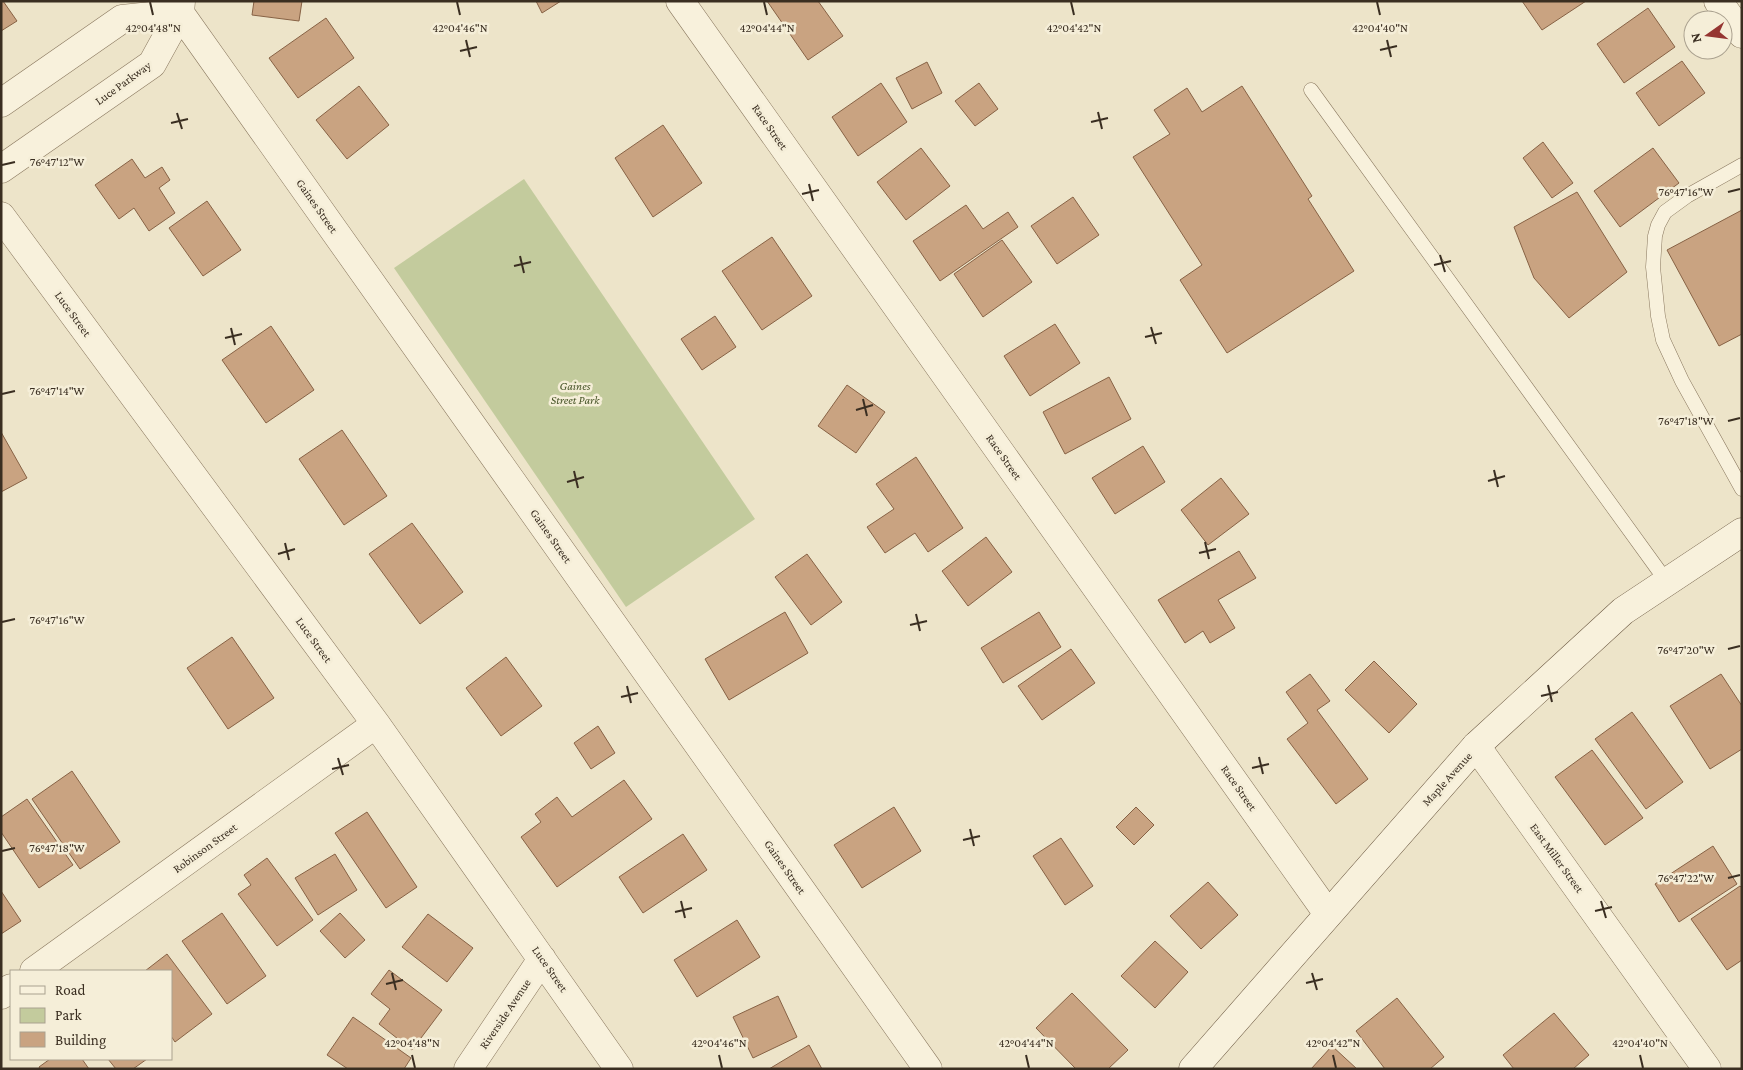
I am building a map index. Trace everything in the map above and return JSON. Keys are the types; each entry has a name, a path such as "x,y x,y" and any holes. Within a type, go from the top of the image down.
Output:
{"street":[{"name":"Race Street","path":"680,1 1328,914"},
{"path":"1718,1 1742,34"},
{"path":"1,103 122,19 181,7"},
{"name":"Luce Parkway","path":"1,169 152,64 181,7"},
{"name":"Gaines Street","path":"181,7 928,1069"},
{"name":"Luce Street","path":"1,216 376,724 619,1069"},
{"name":"Maple Avenue","path":"1193,1069 1476,746 1623,610 1742,532"},
{"name":"Robinson Street","path":"35,970 376,724"},
{"name":"East Miller Street","path":"1476,746 1707,1069"},
{"name":"Riverside Avenue","path":"468,1069 542,959"}],"lane":[{"path":"1311,90 1666,582"},
{"path":"1742,165 1687,196 1665,212 1655,236 1653,267 1658,316 1663,340 1682,381 1742,489"}],"green space":[{"name":"Gaines Street Park","path":"524,179 755,519 626,607 394,268"}],"building":[{"path":"1,1 3,1 17,21 1,31"},
{"path":"254,1 302,1 299,21 252,15"},
{"path":"536,1 561,1 542,13"},
{"path":"767,1 818,1 843,36 808,60"},
{"path":"1522,1 1586,1 1542,30"},
{"path":"1648,8 1675,47 1624,83 1597,44"},
{"path":"326,18 354,58 298,98 269,58"},
{"path":"1682,61 1705,93 1659,126 1636,93"},
{"path":"927,62 942,93 912,109 896,78"},
{"path":"881,83 907,122 858,156 832,117"},
{"path":"979,83 998,109 975,126 955,101"},
{"path":"359,86 389,125 347,159 316,120"},
{"path":"1242,86 1312,196 1308,199 1354,271 1227,353 1180,280 1202,265 1133,157 1170,134 1154,110 1187,88 1202,112"},
{"path":"663,125 702,183 653,217 615,158"},
{"path":"1543,142 1573,183 1552,198 1523,158"},
{"path":"921,148 950,186 906,220 877,182"},
{"path":"1653,148 1679,183 1620,227 1594,191"},
{"path":"132,159 145,178 162,167 170,180 159,188 175,213 149,231 134,208 119,219 95,185"},
{"path":"1577,192 1627,272 1569,318 1534,278 1514,227"},
{"path":"1073,197 1099,235 1057,264 1031,226"},
{"path":"207,201 241,250 203,276 169,228"},
{"path":"966,205 983,229 1008,212 1018,227 940,281 913,241"},
{"path":"1742,210 1742,334 1719,346 1667,250"},
{"path":"772,237 812,296 762,330 722,271"},
{"path":"1002,240 1032,282 983,317 954,274"},
{"path":"715,316 736,347 702,370 681,339"},
{"path":"1055,324 1080,363 1030,396 1004,356"},
{"path":"271,326 314,390 266,423 222,360"},
{"path":"1109,377 1131,419 1065,454 1043,412"},
{"path":"847,385 885,412 856,453 818,426"},
{"path":"342,430 387,496 344,525 299,459"},
{"path":"1,432 27,478 1,492"},
{"path":"1143,446 1165,482 1115,514 1092,478"},
{"path":"916,457 963,528 928,552 915,533 885,553 867,527 894,509 876,484"},
{"path":"1221,478 1249,514 1208,545 1181,510"},
{"path":"412,523 463,592 420,624 369,554"},
{"path":"986,537 1012,572 968,606 942,571"},
{"path":"1239,551 1256,578 1218,600 1235,628 1210,643 1203,631 1185,643 1158,600"},
{"path":"807,554 842,602 811,625 775,577"},
{"path":"785,612 808,653 729,700 705,659"},
{"path":"1039,612 1061,647 1003,683 981,648"},
{"path":"232,637 274,698 228,729 187,668"},
{"path":"1071,649 1095,683 1042,720 1018,686"},
{"path":"506,657 542,706 501,736 466,688"},
{"path":"1374,661 1417,704 1389,733 1345,690"},
{"path":"1310,674 1330,701 1317,710 1368,779 1336,804 1287,739 1308,723 1286,692"},
{"path":"1721,674 1742,706 1742,749 1710,769 1670,706"},
{"path":"1632,712 1683,782 1646,809 1595,739"},
{"path":"598,726 615,753 591,769 574,743"},
{"path":"1592,750 1643,818 1605,845 1555,777"},
{"path":"72,771 120,842 80,869 32,799"},
{"path":"624,780 652,819 557,887 521,837 541,822 535,814 557,797 572,817"},
{"path":"27,799 73,865 39,888 1,832 1,817"},
{"path":"894,807 921,851 862,888 834,845"},
{"path":"1136,807 1154,825 1134,845 1116,827"},
{"path":"367,812 417,887 386,908 335,833"},
{"path":"683,834 707,870 643,913 619,877"},
{"path":"1061,838 1093,886 1065,905 1033,856"},
{"path":"1713,846 1737,884 1679,922 1655,884"},
{"path":"335,854 357,890 318,915 295,878"},
{"path":"267,858 313,920 277,946 238,894 251,885 244,875"},
{"path":"1208,882 1238,915 1201,949 1170,916"},
{"path":"1740,886 1742,888 1742,960 1727,970 1691,919"},
{"path":"1,891 21,921 1,934"},
{"path":"222,913 266,976 227,1004 182,941"},
{"path":"340,913 365,940 345,958 320,931"},
{"path":"428,914 473,948 447,982 402,947"},
{"path":"737,920 760,957 697,997 674,960"},
{"path":"1155,941 1188,972 1155,1008 1121,976"},
{"path":"167,954 212,1014 175,1042 172,1038 172,970 146,970"},
{"path":"389,970 442,1010 412,1050 379,1024 390,1009 371,994"},
{"path":"1072,993 1128,1050 1108,1069 1076,1069 1036,1028"},
{"path":"778,996 797,1037 753,1058 733,1017"},
{"path":"1397,998 1444,1057 1430,1069 1385,1069 1356,1031"},
{"path":"1554,1013 1589,1055 1573,1069 1514,1069 1503,1055"},
{"path":"353,1017 411,1058 404,1069 348,1069 327,1055"},
{"path":"809,1045 822,1069 769,1069"},
{"path":"1332,1046 1357,1069 1311,1069"},
{"path":"49,1060 83,1060 89,1069 40,1069 39,1067"},
{"path":"109,1060 146,1060 133,1069 116,1069"}]}
